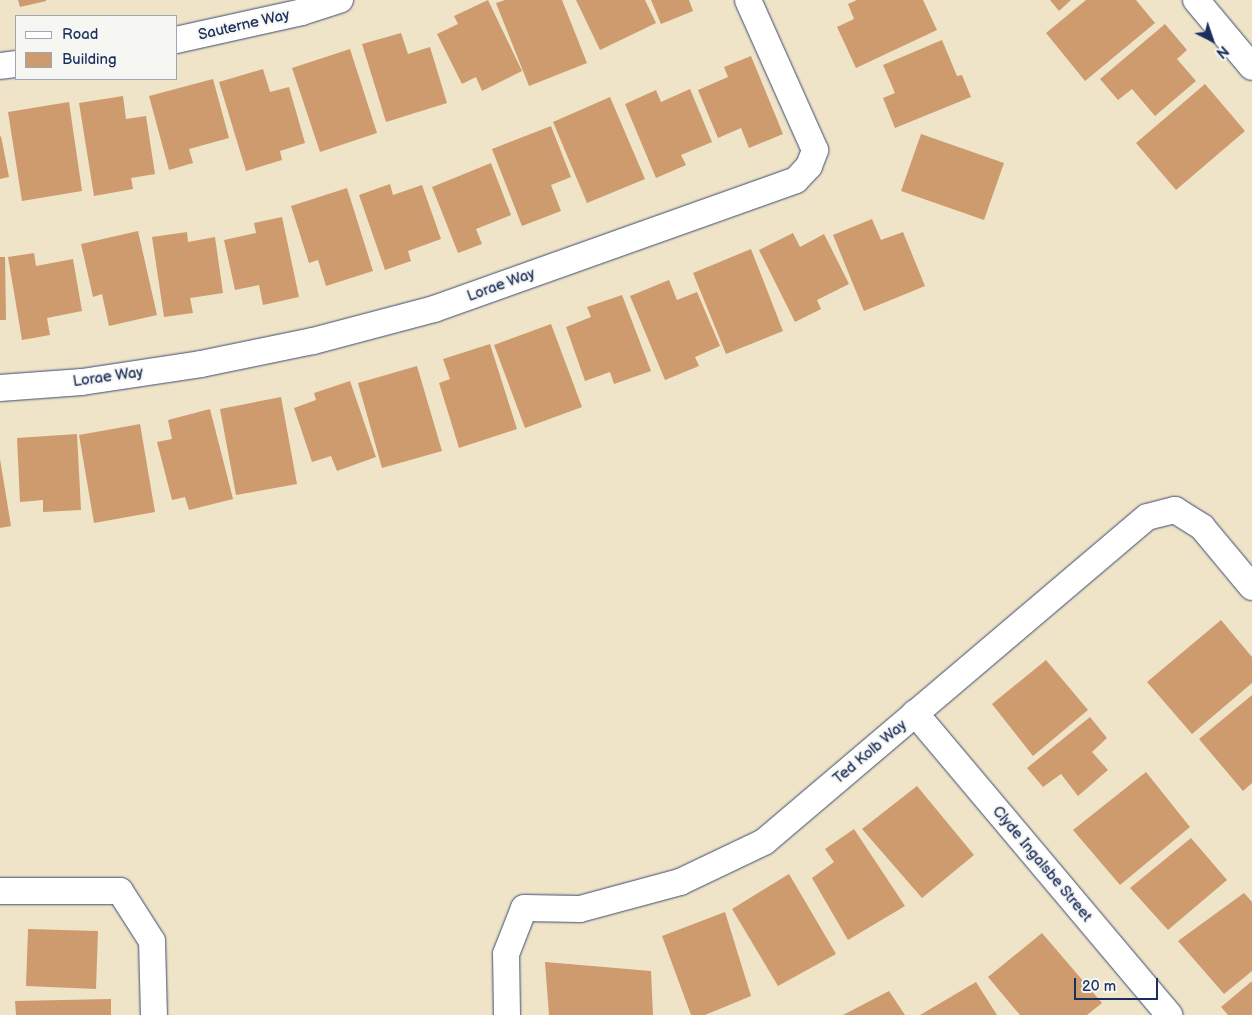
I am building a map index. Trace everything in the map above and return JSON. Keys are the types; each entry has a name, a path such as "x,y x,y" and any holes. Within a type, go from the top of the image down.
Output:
{"street":[{"name":"Sauterne Way","path":"178,40 302,12 340,0"},
{"name":"Lorae Way","path":"0,388 82,382 201,364 313,341 434,309 796,180 810,166 815,150 748,0"},
{"path":"1196,0 1252,67"},
{"path":"0,66 15,64"},
{"name":"Ted Kolb Way","path":"506,1015 506,954 524,908 580,909 680,882 764,842 1148,517 1176,510 1202,527 1252,587"},
{"name":"Clyde Ingalsbe Street","path":"915,713 1162,1013"},
{"path":"0,890 120,892 152,940 154,1015"}],"building":[{"path":"18,0 46,0 46,1 20,7"},
{"path":"488,0 522,71 482,91 476,77 462,84 437,34 458,24 454,16"},
{"path":"505,0 562,0 587,63 529,86 496,3"},
{"path":"576,0 645,0 656,23 600,50"},
{"path":"651,0 689,0 693,11 661,24"},
{"path":"857,0 923,0 937,30 856,68 837,27 854,19 848,4"},
{"path":"1050,0 1071,0 1059,11"},
{"path":"1086,0 1136,0 1155,23 1085,81 1046,33"},
{"path":"1165,24 1187,50 1177,59 1196,81 1155,116 1132,89 1118,100 1100,79"},
{"path":"401,33 408,54 430,47 447,103 386,122 362,44"},
{"path":"942,40 957,76 962,75 971,97 895,128 883,98 895,93 883,65"},
{"path":"350,49 377,133 320,152 292,68"},
{"path":"751,56 783,134 749,148 741,128 718,138 698,90 728,77 724,67"},
{"path":"263,69 270,92 289,87 305,143 280,151 282,160 246,171 219,82"},
{"path":"213,79 229,138 189,149 193,163 169,170 149,96"},
{"path":"1205,84 1245,131 1176,190 1136,143"},
{"path":"690,89 712,142 681,155 686,165 656,178 625,104 656,90 661,102"},
{"path":"123,96 126,119 146,116 155,174 131,178 133,189 94,196 79,103"},
{"path":"610,97 645,179 587,203 553,122"},
{"path":"69,102 82,191 22,201 8,112"},
{"path":"551,126 571,177 551,185 561,211 522,226 492,149"},
{"path":"921,134 1004,163 984,220 901,191"},
{"path":"0,137 9,177 0,179"},
{"path":"491,163 511,215 476,229 482,244 458,253 432,187"},
{"path":"390,184 393,195 422,185 441,239 408,251 411,261 385,270 359,195"},
{"path":"347,188 373,271 326,286 318,260 309,263 291,206"},
{"path":"282,217 299,297 263,305 259,285 235,290 224,240 256,233 254,223"},
{"path":"872,219 881,240 903,232 925,286 864,311 833,235"},
{"path":"138,231 157,315 109,326 102,294 93,297 81,244"},
{"path":"187,232 188,242 215,237 223,293 190,298 193,313 164,317 152,237"},
{"path":"793,233 800,247 824,234 849,284 817,300 821,309 795,322 759,250"},
{"path":"751,249 783,331 726,354 693,273"},
{"path":"34,253 36,266 73,259 82,311 47,318 50,335 22,340 8,257"},
{"path":"0,257 5,257 6,320 0,320"},
{"path":"669,280 677,300 697,292 720,346 695,357 699,366 665,380 630,296"},
{"path":"622,295 651,371 614,384 610,372 585,381 566,327 591,317 587,307"},
{"path":"551,324 582,407 525,428 494,345"},
{"path":"490,344 517,429 459,448 439,383 450,379 443,359"},
{"path":"417,366 442,451 382,468 358,383"},
{"path":"350,381 376,457 337,471 331,456 312,462 294,408 316,400 314,393"},
{"path":"281,397 297,484 236,495 220,409"},
{"path":"210,409 233,499 189,510 185,497 172,500 157,442 172,439 168,420"},
{"path":"140,424 155,512 94,523 79,435"},
{"path":"77,434 81,510 43,512 43,500 20,502 17,438"},
{"path":"0,459 11,526 0,528"},
{"path":"1221,620 1252,657 1252,683 1192,734 1147,682"},
{"path":"1046,660 1088,710 1033,756 992,704"},
{"path":"1252,695 1252,783 1243,791 1199,739"},
{"path":"1090,717 1107,738 1092,752 1108,770 1078,796 1061,774 1043,787 1027,768"},
{"path":"1146,772 1190,827 1120,885 1073,830"},
{"path":"917,786 974,855 922,898 862,829"},
{"path":"854,829 905,906 848,940 812,878 834,862 825,849"},
{"path":"1191,838 1227,880 1168,930 1130,888"},
{"path":"789,874 836,954 778,986 732,909"},
{"path":"1244,893 1252,902 1252,971 1224,994 1178,941"},
{"path":"725,912 751,996 705,1015 691,1015 662,936"},
{"path":"28,929 98,931 96,989 26,986"},
{"path":"1042,933 1102,1003 1087,1015 1020,1015 988,977"},
{"path":"545,962 651,971 653,1015 549,1015"},
{"path":"1252,981 1252,1015 1228,1015 1221,1007"},
{"path":"976,982 997,1015 920,1015"},
{"path":"889,991 905,1015 843,1015"},
{"path":"111,999 111,1015 16,1015 15,1001"}]}
